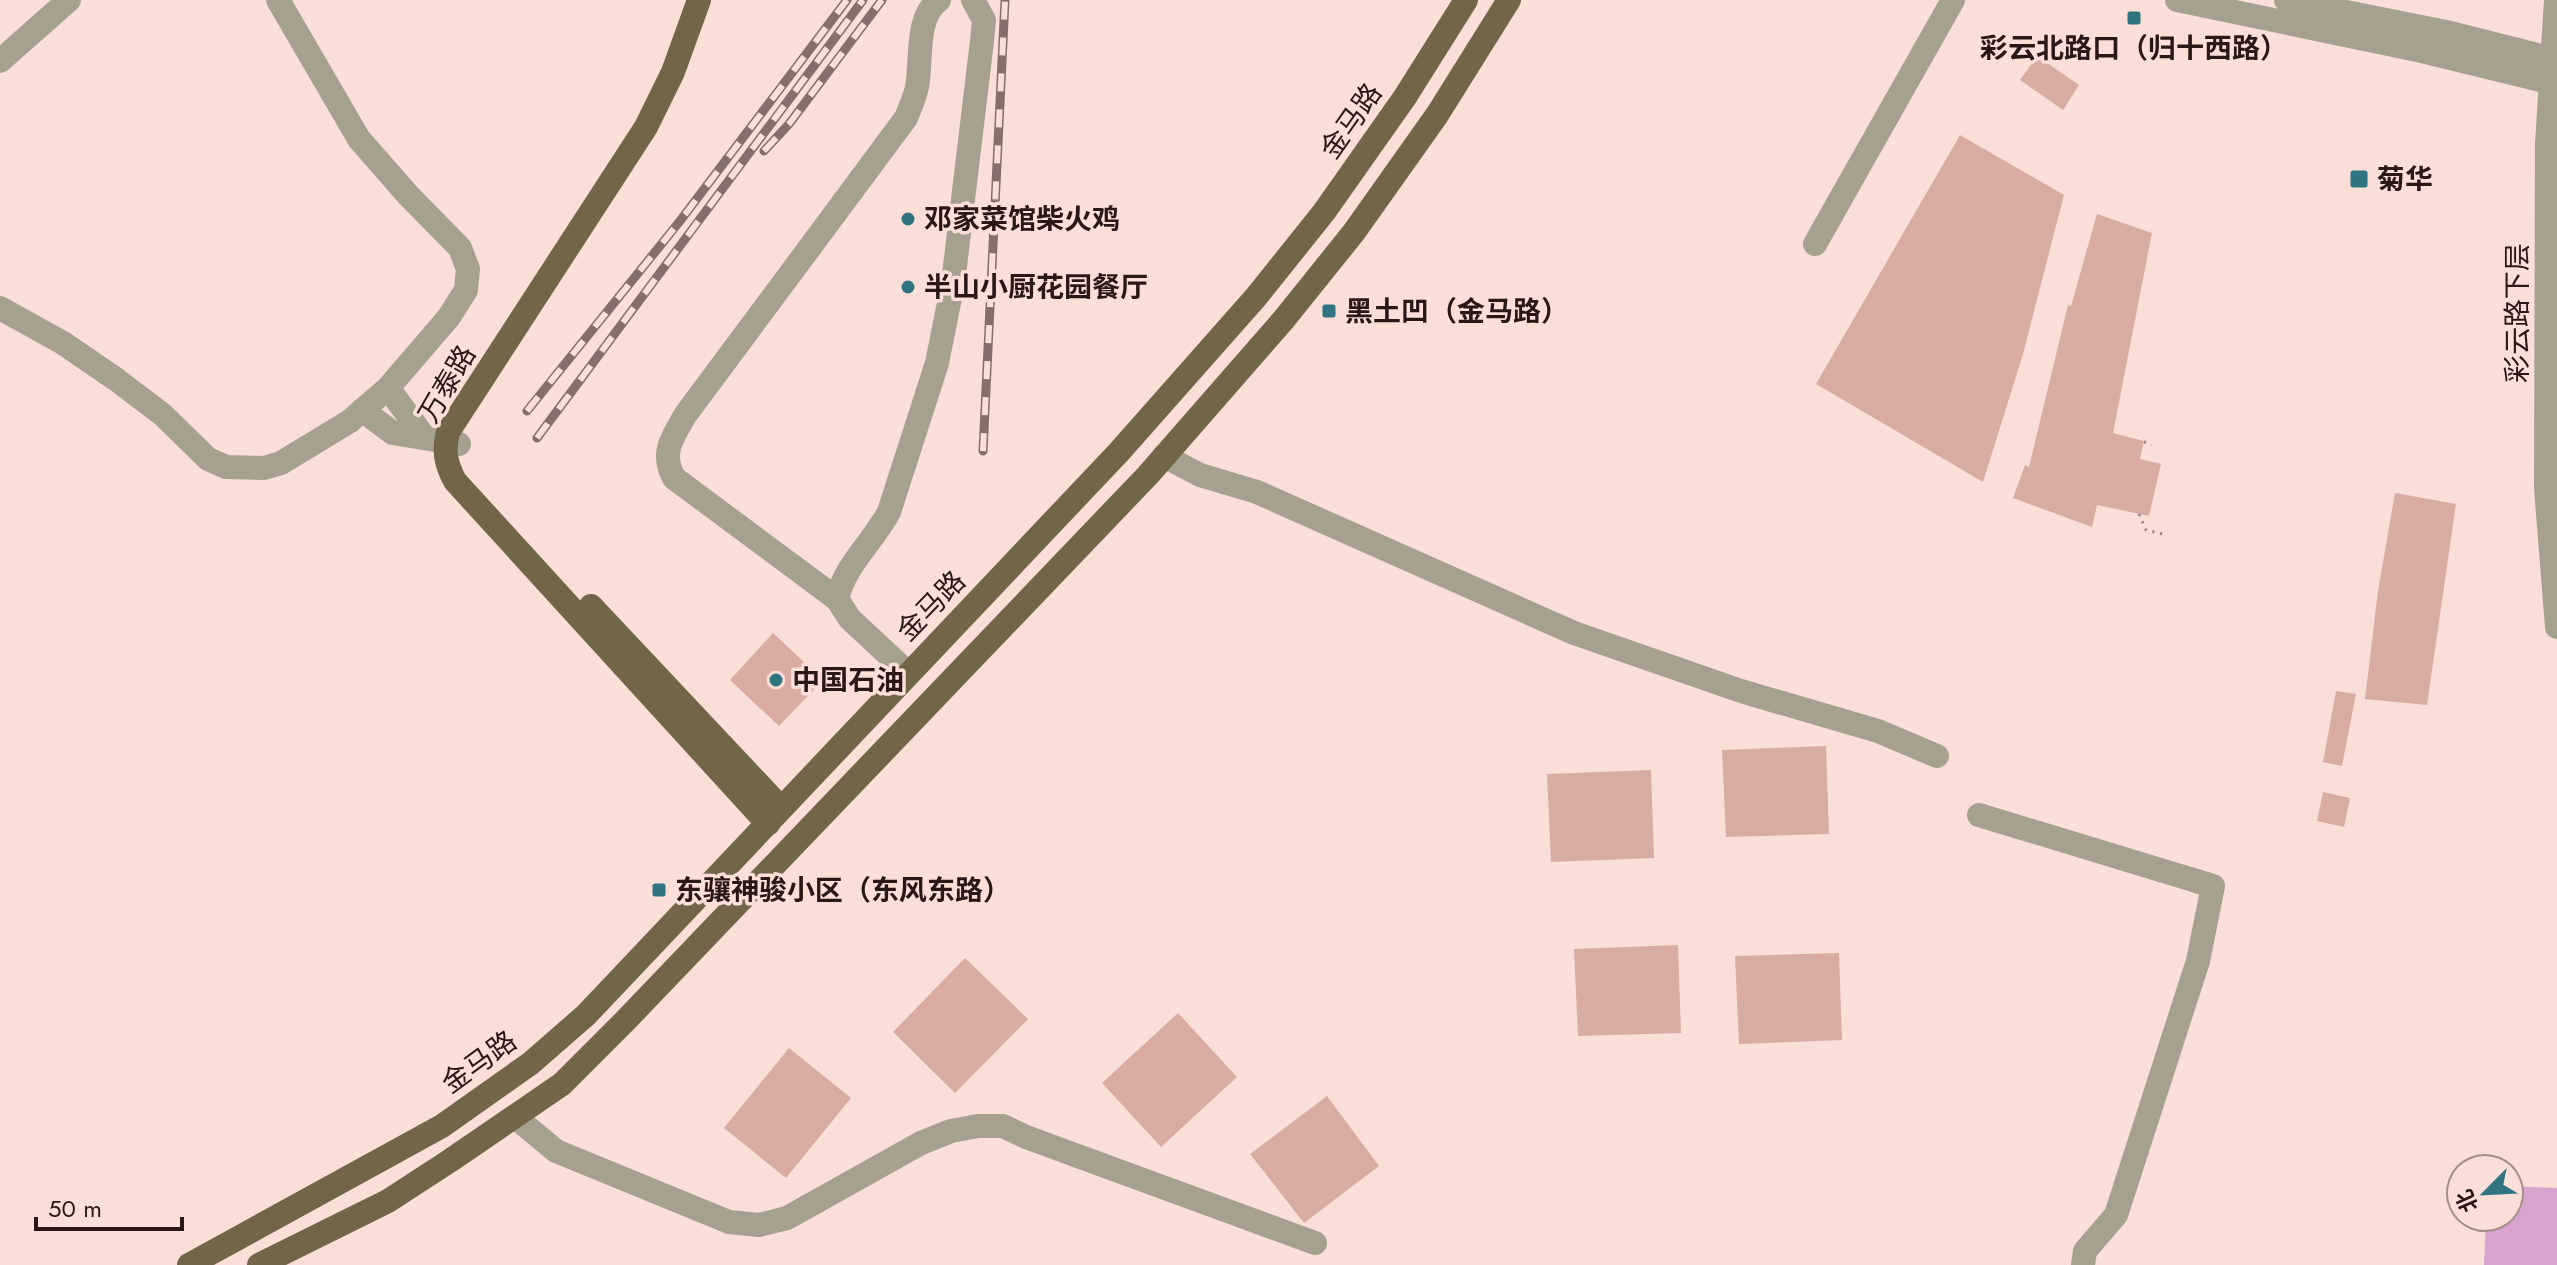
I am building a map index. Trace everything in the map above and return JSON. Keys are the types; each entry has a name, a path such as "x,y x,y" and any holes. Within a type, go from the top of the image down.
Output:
{"main road":[{"name":"万泰路","path":"443,442 646,127 673,72 699,0"},
{"name":"万泰路","path":"443,442 659,134 686,77 714,0"},
{"name":"金马路","path":"189,1265 442,1126 531,1063 586,1015 1119,452 1256,297 1342,187 1405,97 1466,0"},
{"path":"259,1265 388,1201 515,1117 562,1084 626,1020 769,874 1164,456 1285,318 1354,232 1437,115 1509,0"},
{"name":"万泰路","path":"443,442 460,459 466,473 775,816"}],"street":[{"path":"0,61 69,0"},
{"path":"0,308 63,343 117,380 163,415 208,459 226,467 264,468 281,463 350,421 388,388 449,317 466,290 468,269 460,248 359,139 278,0"},
{"path":"908,673 850,619 837,599 674,478 666,456 668,444 686,414 906,118 917,88 923,28 931,5 939,0"},
{"path":"837,599 843,577 889,512 937,363 953,283 982,41 984,20 973,0"},
{"path":"1815,244 1953,0"},
{"path":"2177,0 2422,51 2555,72"},
{"path":"2286,0 2446,32 2555,72"},
{"name":"彩云路下层","path":"2556,0 2555,72 2547,144 2546,488 2557,627"},
{"path":"388,388 443,442"},
{"path":"362,410 393,433 443,442"},
{"path":"1164,456 1200,475 1257,492 1574,633 1741,691 1878,731 1937,756"},
{"path":"1979,815 2213,886 2198,961 2116,1215 2085,1251 2083,1265"},
{"path":"515,1117 556,1151 729,1222 759,1225 787,1218 921,1143 951,1131 1003,1126 1315,1243"}],"path":[{"path":"2144,442 2152,444"},
{"path":"2139,514 2146,530 2168,535"}],"shaded area":[{"path":"2525,1187 2557,1188 2557,1265 2484,1265 2485,1233 2525,1233"}],"building":[{"path":"2037,56 2079,85 2063,110 2020,80"},
{"path":"1960,135 2064,195 2023,354 1983,482 1816,384"},
{"path":"2097,214 2152,233 2113,433 2144,441 2140,459 2161,464 2149,516 2097,505 2092,527 2013,498 2025,465 2029,467 2068,305 2071,306"},
{"path":"2395,493 2456,504 2427,705 2365,699 2378,591"},
{"name":"中国石油","path":"773,633 823,680 779,726 730,680"},
{"path":"2336,691 2356,694 2342,766 2323,762"},
{"path":"1826,746 1829,834 1726,837 1722,750"},
{"path":"1651,770 1654,858 1551,862 1547,774"},
{"path":"2323,792 2350,798 2344,827 2317,821"},
{"path":"1678,945 1681,1033 1578,1036 1574,949"},
{"path":"1839,953 1842,1040 1739,1044 1735,956"},
{"path":"965,958 1028,1019 955,1093 893,1032"},
{"path":"1178,1013 1237,1077 1161,1147 1102,1083"},
{"path":"789,1048 851,1098 786,1178 724,1128"},
{"path":"1327,1096 1379,1166 1304,1223 1250,1154"}],"railway":[{"path":"527,411 680,221 847,0"},
{"path":"537,438 863,0"},
{"path":"764,151 789,124 882,0"},
{"path":"983,451 1005,0"}],"place":[{"name":"彩云北路口（归十西路）","path":"2134,18"},
{"name":"菊华","path":"2359,179"},
{"name":"邓家菜馆柴火鸡","path":"908,219"},
{"name":"半山小厨花园餐厅","path":"908,287"},
{"name":"黑土凹（金马路）","path":"1329,311"},
{"name":"中国石油","path":"776,680"},
{"name":"东骧神骏小区（东风东路）","path":"659,890"}]}
